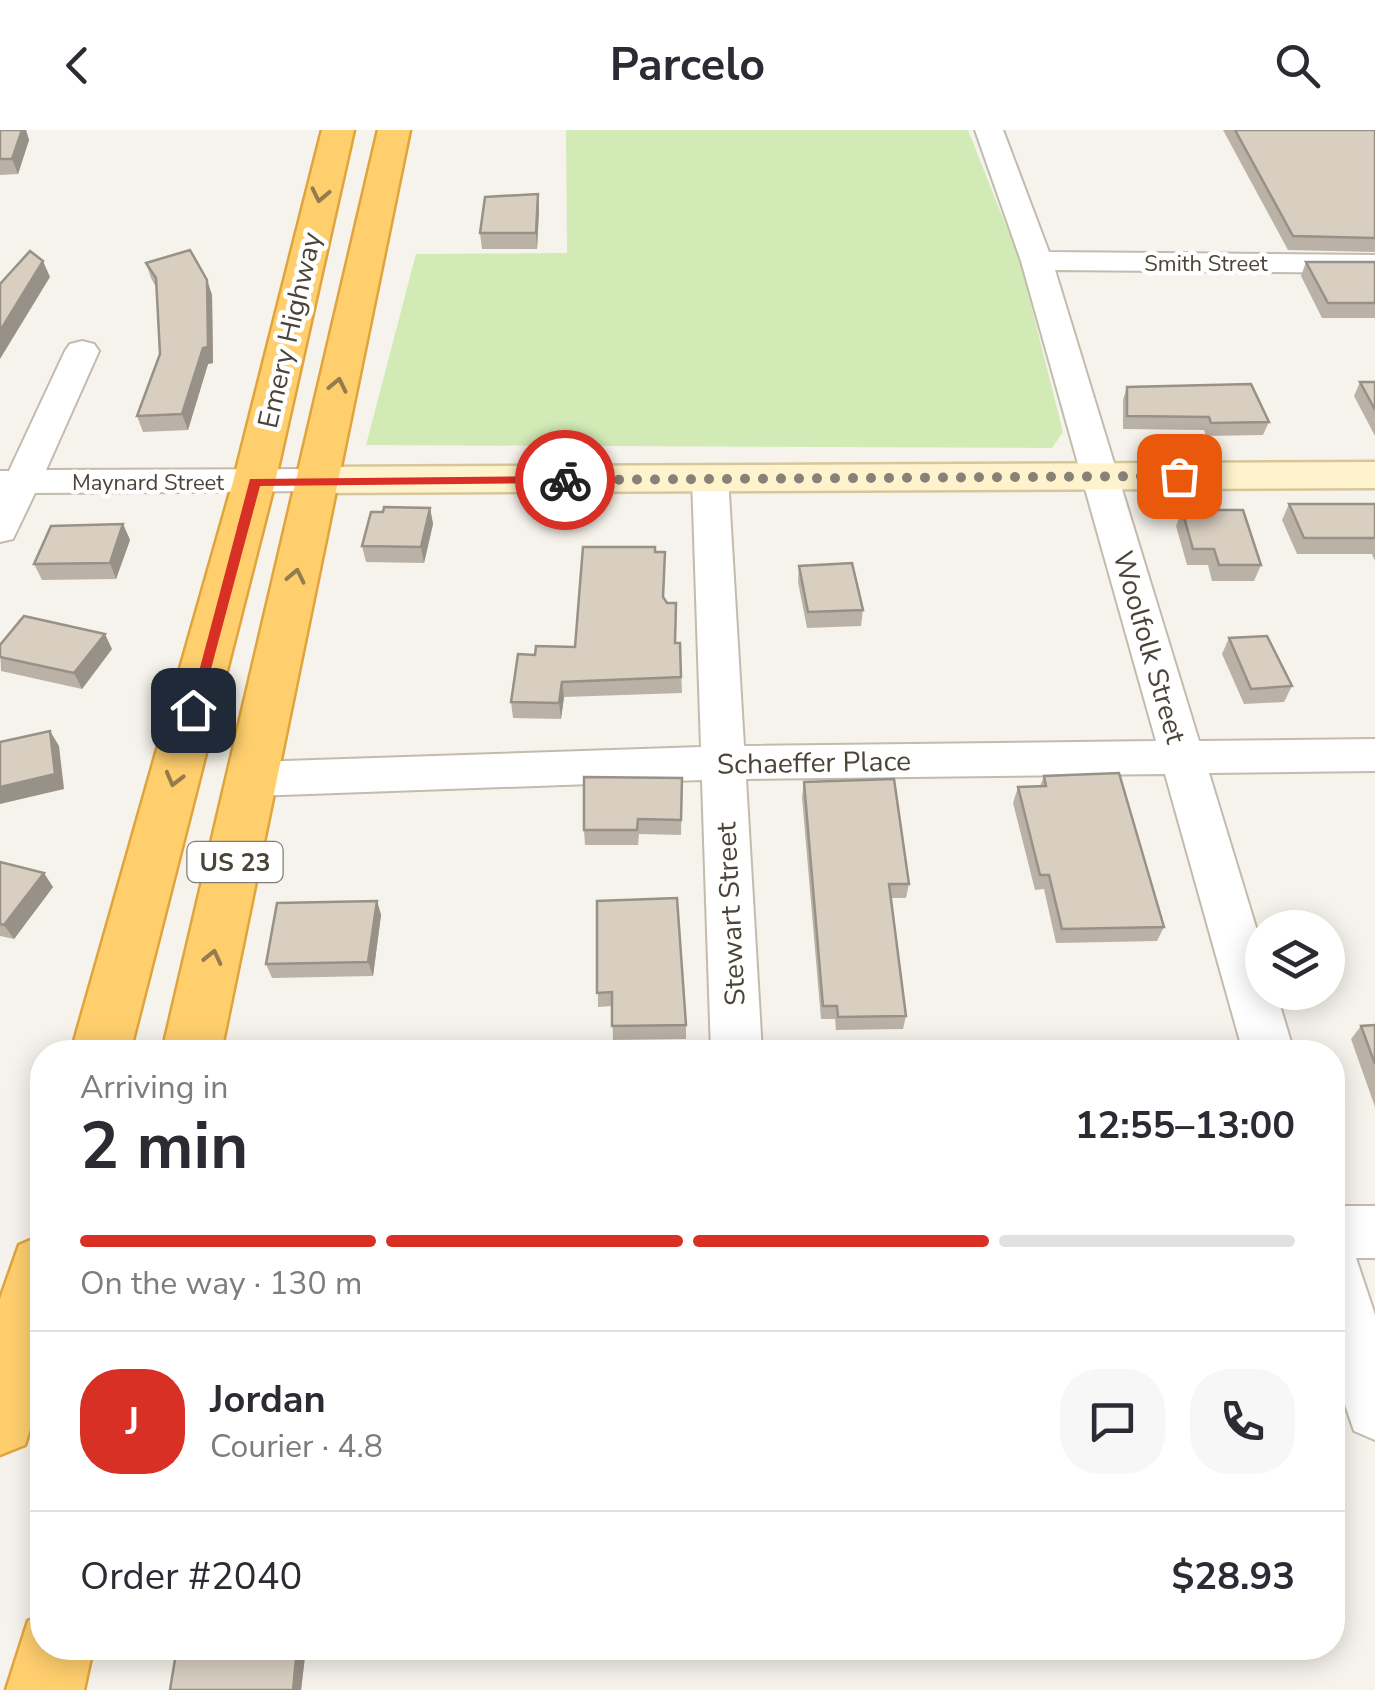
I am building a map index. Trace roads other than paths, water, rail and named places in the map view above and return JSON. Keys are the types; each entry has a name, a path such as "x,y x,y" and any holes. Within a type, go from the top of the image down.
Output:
{"highway":[{"name":"Emery Highway","path":"103,1040 254,482 338,130"},
{"name":"US 23","path":"194,1040 394,130"},
{"path":"0,1420 30,1310"},
{"path":"46,1690 52,1660"}],"street":[{"name":"Woolfolk Street","path":"989,130 1037,262 1265,1040"},
{"name":"Smith Street","path":"1037,262 1375,264"},
{"path":"0,530 10,482 82,351"},
{"name":"Maynard Street","path":"10,482 1375,475"},
{"name":"Stewart Street","path":"710,477 736,1040"},
{"name":"Schaeffer Place","path":"254,780 723,762 1375,755"},
{"path":"1345,1232 1375,1232"},
{"path":"1345,1311 1375,1410"}]}
